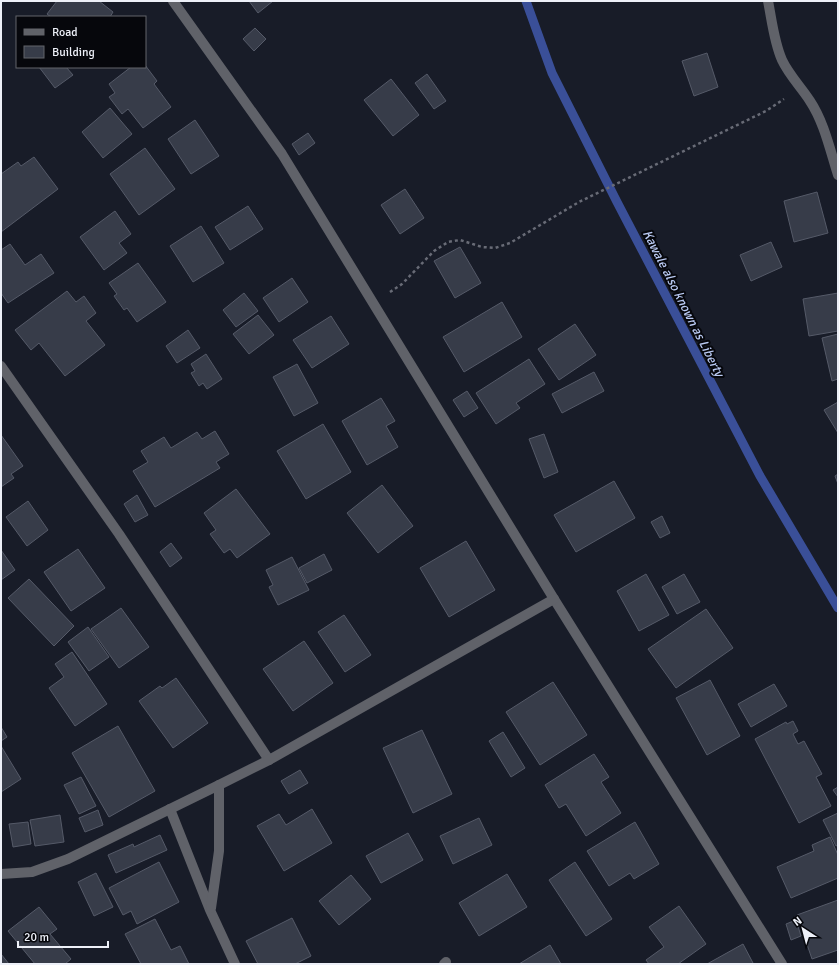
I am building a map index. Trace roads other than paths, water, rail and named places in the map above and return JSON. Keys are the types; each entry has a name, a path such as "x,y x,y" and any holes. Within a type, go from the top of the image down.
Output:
{"street":[{"path":"173,1 282,154 554,598 782,964"},
{"path":"768,1 775,36 783,61 810,101 823,127 838,175"},
{"path":"1,366 119,534 269,760"},
{"path":"1,874 32,872 68,859 219,785 269,760 554,598"},
{"path":"210,910 219,851 219,785"},
{"path":"170,809 210,910 235,964"}],"waterway":[{"name":"Kawale also known as Liberty","path":"526,1 552,73 617,202 760,476 838,608"}]}
